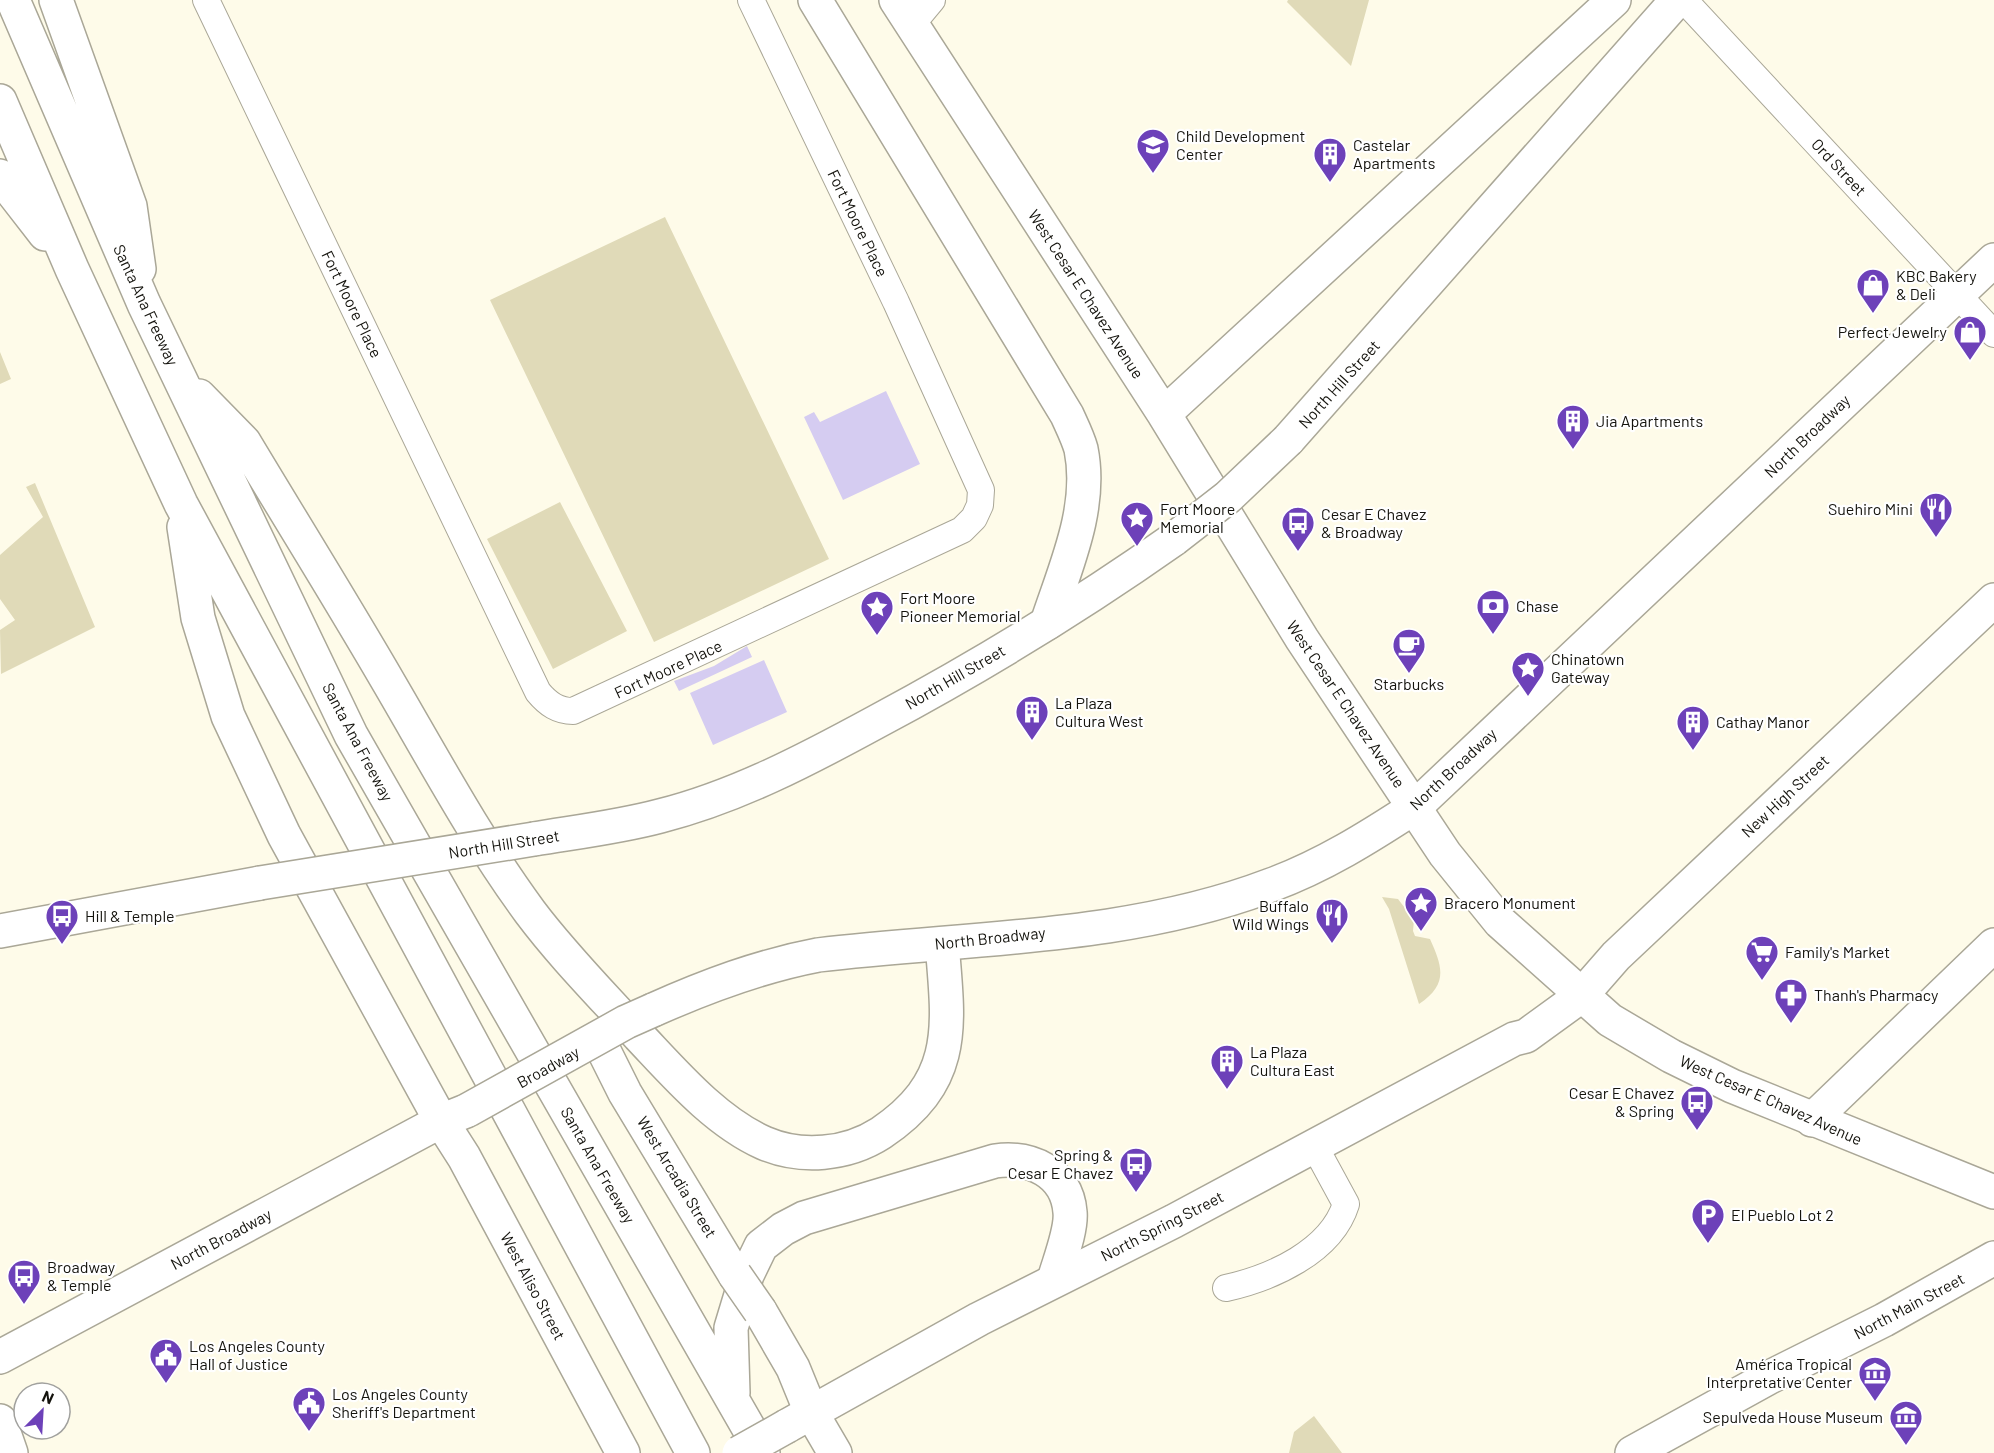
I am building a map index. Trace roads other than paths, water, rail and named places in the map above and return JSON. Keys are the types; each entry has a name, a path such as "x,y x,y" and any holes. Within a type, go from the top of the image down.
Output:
{"main road":[{"name":"Santa Ana Freeway","path":"13,0 144,304 351,735 763,1453"},
{"path":"56,0 130,206 144,304"},
{"path":"814,0 1067,415 1081,449 1084,496 1073,544 1047,623"},
{"path":"1164,414 1614,0"},
{"name":"North Hill Street","path":"0,931 260,883 661,816 753,783 810,758 933,692 1047,623 1174,539 1228,497 1288,440 1677,0"},
{"name":"West Cesar E Chavez Avenue","path":"913,8 1302,639 1445,854 1500,922 1610,1020 1671,1056 1732,1086 1812,1120 1994,1192"},
{"path":"0,100 72,269 181,504 693,1453"},
{"path":"0,176 72,269"},
{"name":"North Broadway","path":"653,1010 698,990 772,964 818,955 1099,927 1215,903 1271,885 1362,841 1415,807 1994,260"},
{"path":"180,376 244,442 349,615 455,797 528,910 558,948 665,1063 727,1120 764,1143 797,1152 838,1152 871,1140 902,1118 933,1082 947,1040 942,944"},
{"name":"West Aliso Street","path":"181,504 198,618 228,716 276,820 454,1116 464,1157 623,1453"},
{"name":"New High Street","path":"1581,996 1617,956 1994,600"},
{"path":"1812,1120 1994,945"},
{"name":"North Spring Street","path":"739,1453 1054,1280 1315,1147 1514,1039 1526,1036 1581,996"},
{"name":"Broadway","path":"454,1116 653,1010"},
{"name":"West Arcadia Street","path":"598,1039 622,1086 731,1269 760,1311 794,1368 799,1419 835,1453"},
{"name":"North Broadway","path":"0,1357 454,1116"},
{"path":"733,1398 731,1328 747,1275 761,1246 783,1229 804,1218 995,1161 1014,1158 1034,1163 1053,1175 1068,1198 1071,1213 1054,1280"},
{"name":"North Main Street","path":"1632,1453 1768,1378 1895,1314 1994,1258"},
{"path":"0,1421 11,1453"}],"street":[{"name":"Fort Moore Place","path":"206,0 538,692 547,703 562,711 573,711 962,530 974,518 980,505 981,490 947,413 751,0"},
{"name":"Ord Street","path":"1684,0 1994,334"},
{"path":"1226,1288 1263,1278 1272,1273 1317,1246 1341,1220 1346,1204 1315,1147"}],"place":[{"name":"Child Development Center","path":"1153,174"},
{"name":"Castelar Apartments","path":"1330,183"},
{"name":"KBC Bakery & Deli","path":"1873,314"},
{"name":"Perfect Jewelry","path":"1970,361"},
{"name":"Jia Apartments","path":"1573,450"},
{"name":"Suehiro Mini","path":"1936,538"},
{"name":"Fort Moore Memorial","path":"1137,547"},
{"name":"Cesar E Chavez & Broadway","path":"1298,552"},
{"name":"Chase","path":"1493,635"},
{"name":"Fort Moore Pioneer Memorial","path":"877,636"},
{"name":"Starbucks","path":"1409,674"},
{"name":"Chinatown Gateway","path":"1528,697"},
{"name":"La Plaza Cultura West","path":"1032,741"},
{"name":"Cathay Manor","path":"1693,751"},
{"name":"Bracero Monument","path":"1421,932"},
{"name":"Buffalo Wild Wings","path":"1332,944"},
{"name":"Hill & Temple","path":"62,945"},
{"name":"Family's Market","path":"1762,981"},
{"name":"Thanh's Pharmacy","path":"1791,1024"},
{"name":"La Plaza Cultura East","path":"1227,1090"},
{"name":"Cesar E Chavez & Spring","path":"1697,1131"},
{"name":"Spring & Cesar E Chavez","path":"1136,1193"},
{"name":"El Pueblo Lot 2","path":"1708,1244"},
{"name":"Broadway & Temple","path":"24,1305"},
{"name":"Los Angeles County Hall of Justice","path":"166,1384"},
{"name":"América Tropical Interpretative Center","path":"1875,1402"},
{"name":"Los Angeles County Sheriff's Department","path":"309,1432"},
{"name":"Sepulveda House Museum","path":"1906,1446"}]}
